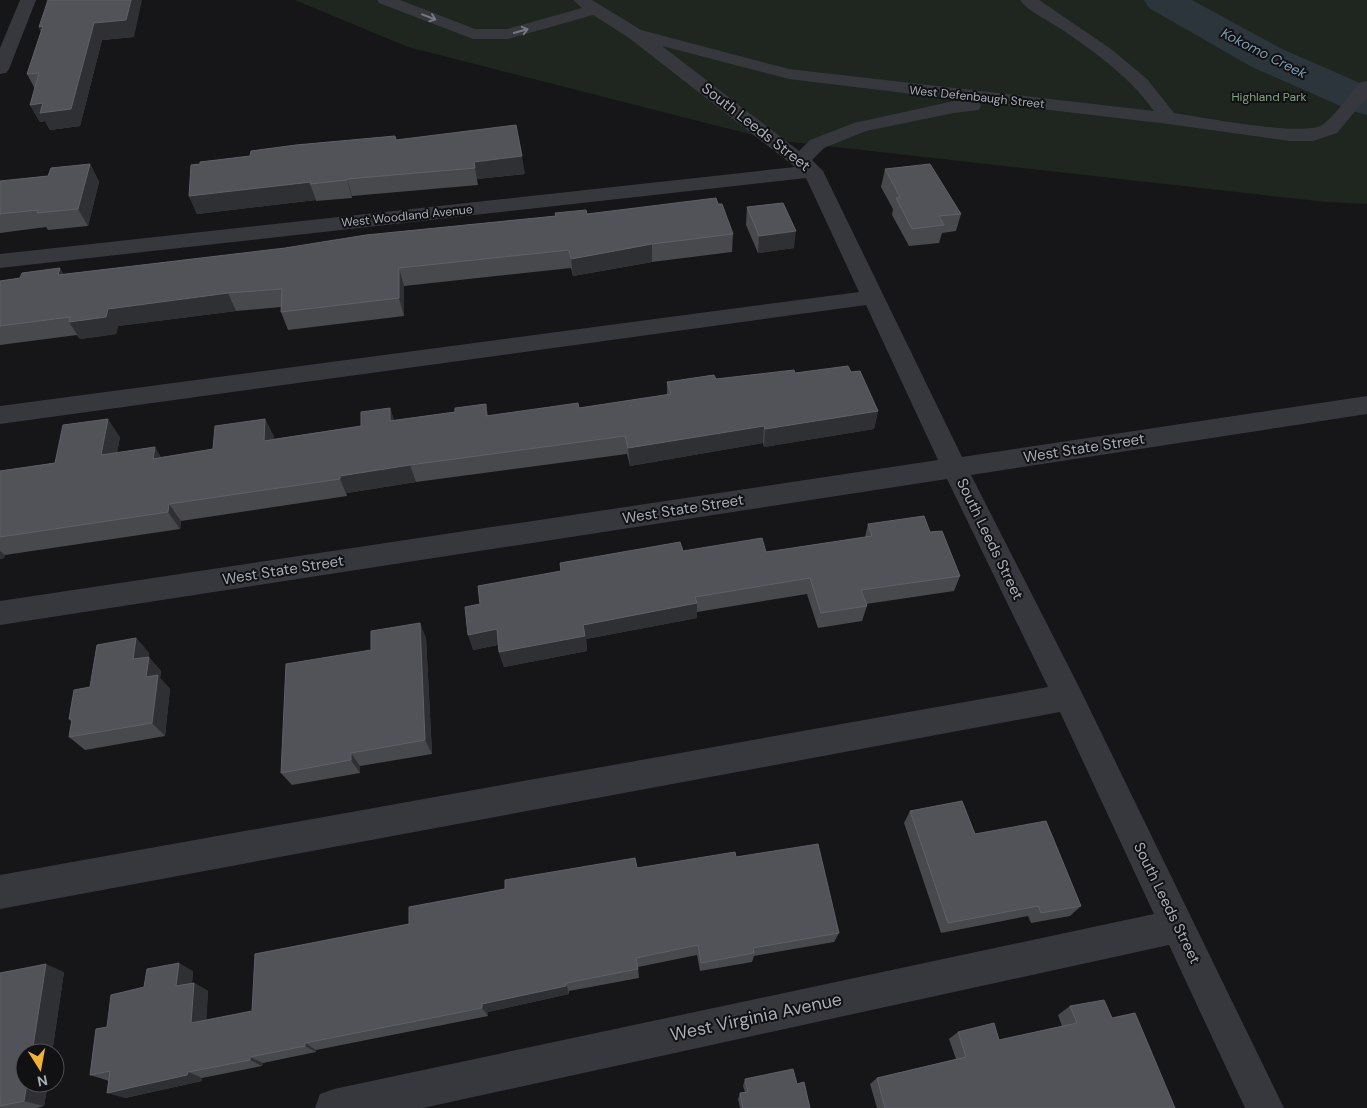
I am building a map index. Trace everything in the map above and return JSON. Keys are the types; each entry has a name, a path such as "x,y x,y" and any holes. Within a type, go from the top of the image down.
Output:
{"street":[{"path":"0,68 28,0"},
{"path":"385,0 473,34 508,34 588,5"},
{"path":"1028,0 1081,35 1147,88 1168,118"},
{"name":"West Defenbaugh Street","path":"588,5 635,34 789,74 1168,118 1290,135 1313,135 1330,129 1367,86"},
{"name":"South Leeds Street","path":"635,34 807,165 874,298 954,467 1068,697 1265,1108"},
{"path":"807,165 817,144 861,127 954,107 1026,102"},
{"name":"West Woodland Avenue","path":"0,261 807,165"},
{"path":"0,415 874,298"},
{"name":"West State Street","path":"0,613 1367,405"},
{"path":"0,892 1068,697"},
{"name":"West Virginia Avenue","path":"334,1108 1178,926"}],"green space":[{"name":"Highland Park","path":"295,0 1367,0 1367,204 1326,202 773,140 408,47"}],"building":[{"path":"48,0 131,0 126,20 94,23 71,109 40,113 43,103 30,105 39,73 27,74 43,26 39,27"},
{"path":"516,125 522,156 474,162 475,168 310,184 311,182 189,196 191,165 200,164 200,162 250,156 251,151 296,145 395,136 396,140"},
{"path":"90,164 78,209 37,213 38,210 0,214 0,181 48,176 51,168"},
{"path":"930,164 961,214 939,216 944,225 912,229 896,198 900,197 885,169"},
{"path":"716,198 718,204 722,204 733,234 652,244 571,259 569,250 399,268 399,298 281,312 282,289 228,293 108,309 106,317 69,322 70,317 0,326 0,281 20,278 22,273 60,268 58,275 285,248 366,235 556,216 555,213 586,210 587,214"},
{"path":"783,203 796,231 759,236 747,207"},
{"path":"848,366 851,372 860,371 878,411 765,429 764,426 628,448 625,436 410,465 340,476 340,479 169,504 168,512 0,537 0,471 55,463 63,425 108,419 101,455 155,447 153,459 213,449 215,426 265,419 264,441 361,426 361,412 390,408 390,421 455,412 455,408 486,404 486,416 578,403 579,408 671,394 667,382 714,375 716,379 794,370 795,373"},
{"path":"924,516 930,532 942,531 960,576 861,590 867,606 821,613 810,578 695,597 697,603 583,625 585,636 499,652 497,629 468,635 465,607 480,604 478,586 561,571 560,563 680,542 683,551 762,538 766,552 872,536 868,524"},
{"path":"420,623 425,740 351,753 351,760 281,773 286,664 371,650 371,631"},
{"path":"136,638 133,659 149,657 146,677 158,675 152,723 69,737 72,719 69,719 74,690 90,687 97,645"},
{"path":"962,801 975,834 1046,821 1081,906 1041,913 1038,906 948,923 910,811"},
{"path":"818,844 839,933 753,948 754,953 701,963 698,945 636,958 638,969 566,983 566,986 482,1004 482,1008 305,1043 305,1046 250,1057 250,1060 188,1072 187,1075 107,1093 110,1071 90,1075 96,1029 107,1027 111,995 144,987 147,969 179,963 176,986 194,983 191,1023 252,1011 255,954 409,924 409,907 505,889 505,880 635,858 637,868 735,852 736,857"},
{"path":"46,964 34,1043 15,1043 15,1093 25,1093 24,1101 0,1106 0,973"},
{"path":"1104,1000 1112,1018 1135,1013 1175,1108 885,1108 877,1078 966,1057 958,1032 994,1023 999,1040 1077,1023 1070,1006"},
{"path":"793,1069 797,1084 804,1082 810,1108 743,1108 740,1093 748,1092 745,1079"}],"waterway":[{"name":"Kokomo Creek","path":"1163,0 1267,58 1367,102"}]}
